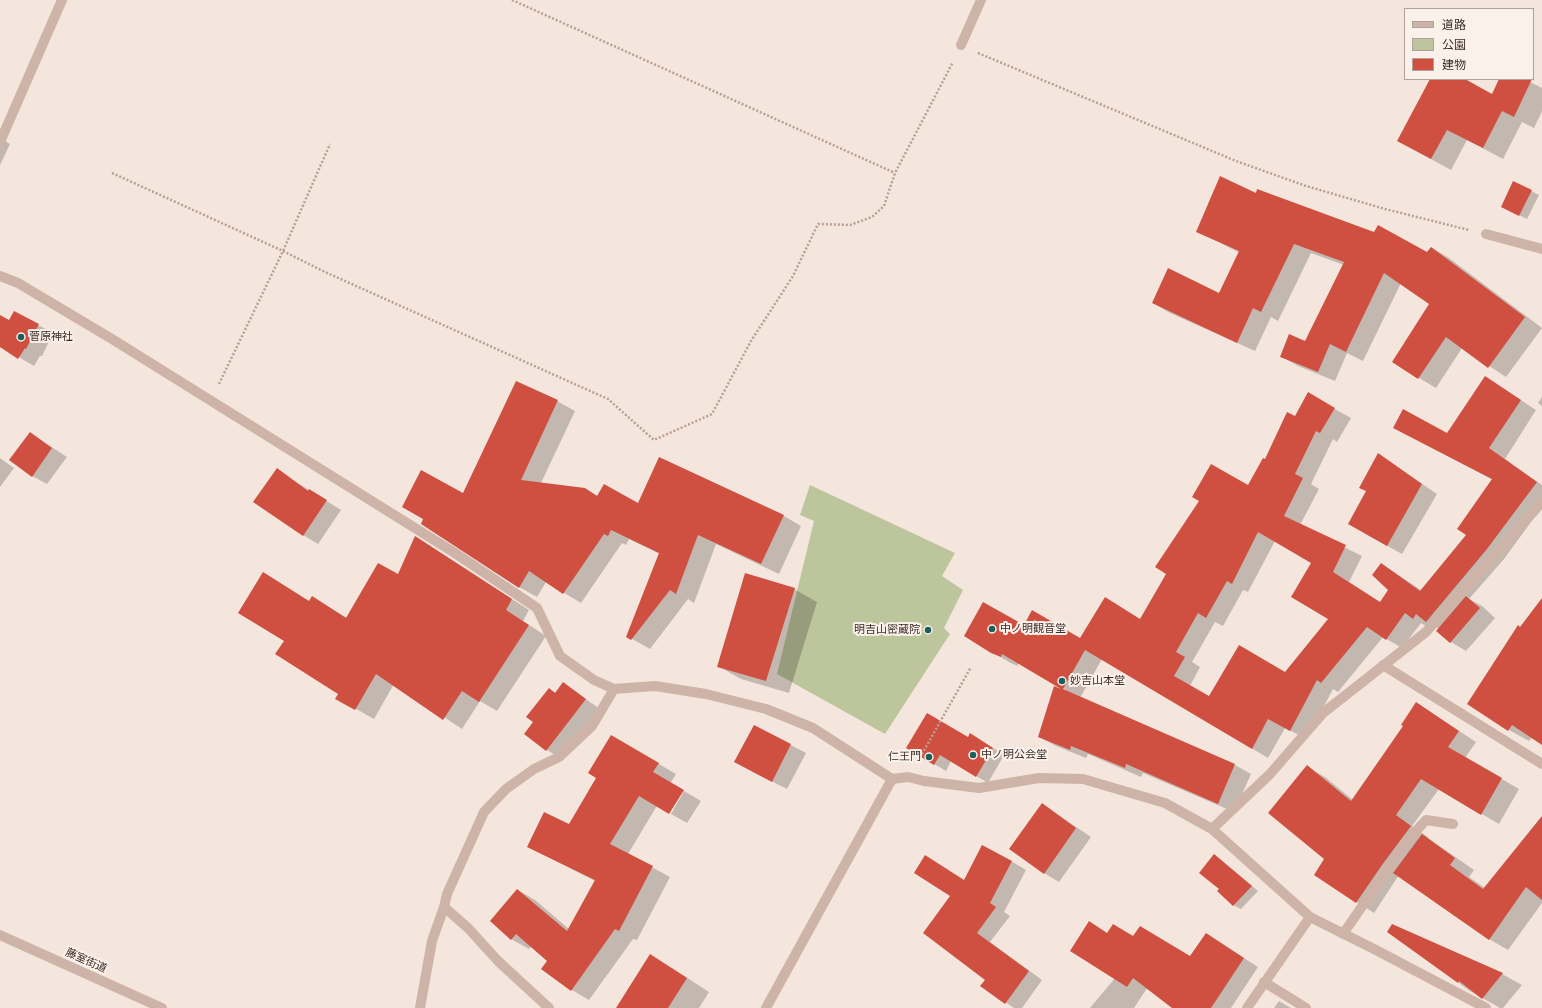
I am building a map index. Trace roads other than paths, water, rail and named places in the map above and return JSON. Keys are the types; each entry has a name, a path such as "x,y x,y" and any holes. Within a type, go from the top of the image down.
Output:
{"street":[{"path":"0,142 62,0"},
{"path":"961,45 981,0"},
{"path":"1486,234 1542,249"},
{"path":"0,276 25,287 210,400 455,553 537,608 560,656 594,680 614,689 655,686 706,694 766,709 813,728 892,779 908,777 924,781 979,788 1039,778 1082,779 1165,804 1212,830 1310,918 1486,1008"},
{"path":"1212,830 1270,774 1323,713 1426,632 1542,502"},
{"path":"1383,665 1542,764"},
{"path":"420,1008 432,941 447,894 484,812 506,789 534,769 559,757 592,726 614,689"},
{"path":"766,1008 892,779"},
{"path":"1343,934 1407,841 1426,820 1452,824"},
{"path":"444,907 468,928 498,961 549,1008"},
{"path":"1247,1008 1310,918"},
{"name":"藤室街道","path":"0,935 162,1008"},
{"path":"1264,982 1306,1008"}],"place":[{"name":"菅原神社","path":"21,337"},
{"name":"中ノ明観音堂","path":"992,629"},
{"name":"明吉山密蔵院","path":"928,630"},
{"name":"妙吉山本堂","path":"1062,681"},
{"name":"中ノ明公会堂","path":"973,755"},
{"name":"仁王門","path":"929,757"}]}
